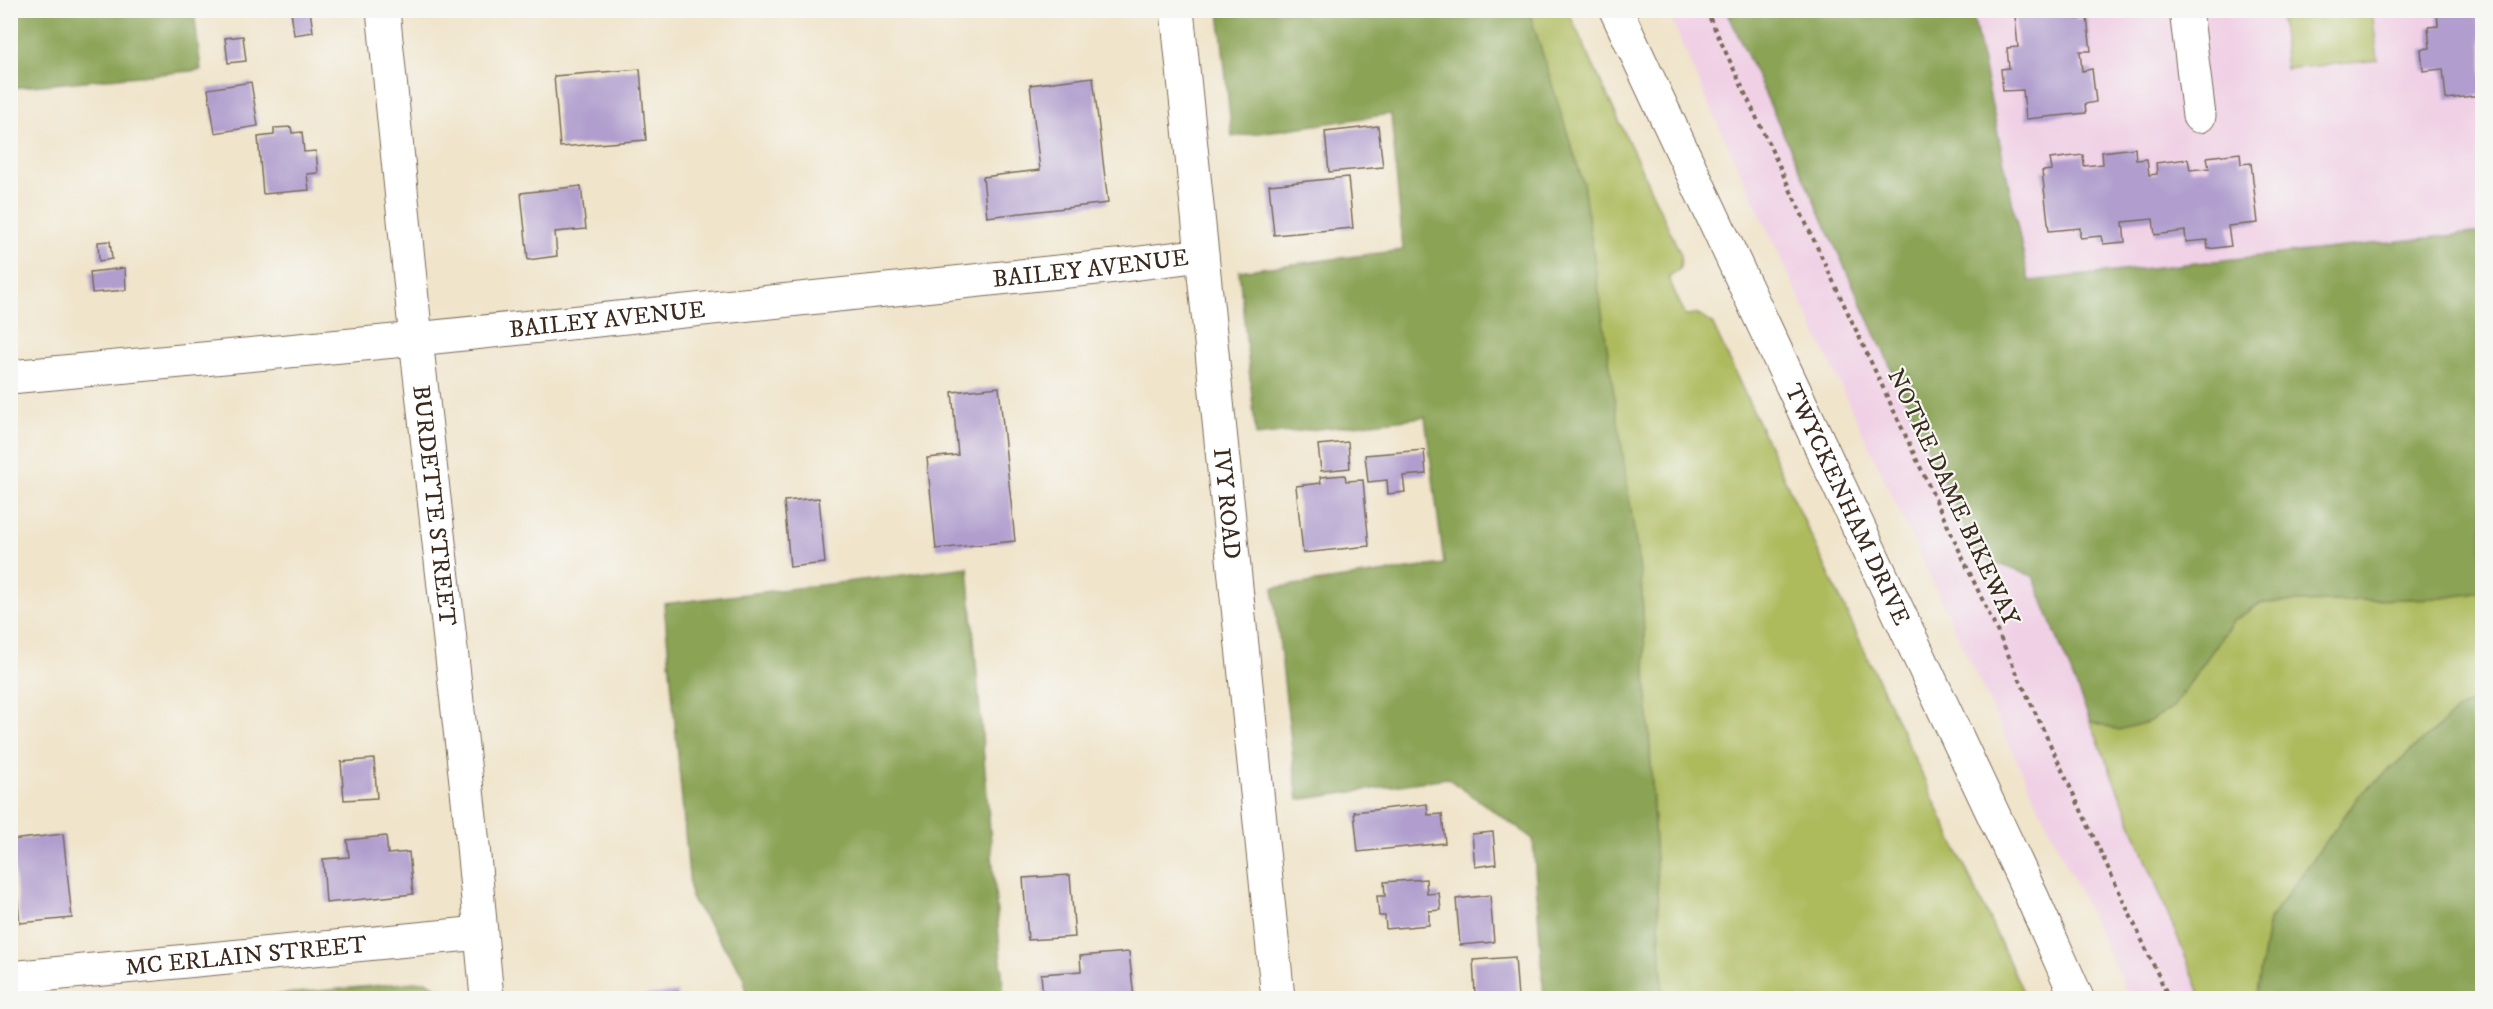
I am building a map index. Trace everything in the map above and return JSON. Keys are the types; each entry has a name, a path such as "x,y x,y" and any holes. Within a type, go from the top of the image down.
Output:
{"street":[{"name":"BURDETTE STREET","path":"383,10 416,339 472,835 487,999"},
{"name":"IVY ROAD","path":"1177,10 1278,999"},
{"name":"TWYCKENHAM DRIVE","path":"1616,10 2032,897 2077,999"},
{"path":"2186,10 2199,116"},
{"name":"BAILEY AVENUE","path":"10,377 416,339 1202,255"},
{"name":"MC ERLAIN STREET","path":"10,978 480,933"}],"path":[{"name":"NOTRE DAME BIKEWAY","path":"1706,10 2169,999"}],"shaded area":[{"path":"1668,11 2482,11 2482,998 2130,998 1704,94"}],"green space":[{"path":"11,10 194,11 201,70 11,88"},
{"path":"1219,11 1529,11 1583,183 1641,578 1663,998 1544,998 1533,839 1447,778 1298,800 1273,588 1444,564 1425,417 1256,436 1239,271 1403,250 1391,114 1232,137"},
{"path":"1529,11 1568,11 1681,255 1680,269 1668,277 1685,315 1697,314 1712,323 2026,998 1663,998 1641,578"},
{"path":"1727,11 1972,11 2029,281 2482,232 2482,592 2441,598 2260,603 2233,621 2173,707 2148,722 2119,730 2090,721 2033,576 1989,561 1976,553"},
{"path":"2280,11 2372,11 2378,60 2286,69"},
{"path":"968,567 1004,998 746,998 744,976 691,898 664,604"},
{"path":"2482,592 2482,700 2460,708 2359,796 2269,920 2256,998 2202,998 2090,721 2120,730 2173,707 2233,621 2261,603 2441,598"},
{"path":"2482,700 2482,998 2256,998 2269,920 2359,796 2460,708"},
{"path":"426,981 455,998 242,998"}],"building":[{"path":"291,10 310,10 313,32 294,35"},
{"path":"2031,10 2075,10 2076,19 2087,18 2091,51 2080,51 2082,71 2092,69 2096,102 2085,104 2086,113 2026,119 2023,90 2003,91 2001,69 2009,68 2007,48 2018,47 2015,16 2032,15"},
{"path":"2437,10 2482,10 2482,95 2446,99 2443,69 2423,71 2421,49 2430,48 2428,27 2438,26"},
{"path":"243,36 246,61 228,63 225,38"},
{"path":"640,69 646,140 560,147 554,76"},
{"path":"1093,77 1108,203 987,217 983,177 1040,170 1030,85"},
{"path":"251,82 258,126 215,133 208,89"},
{"path":"1378,126 1383,167 1329,172 1325,132"},
{"path":"291,127 292,133 302,132 304,152 316,151 318,173 307,174 309,190 263,194 258,137 274,135 274,128"},
{"path":"2135,148 2136,160 2147,159 2149,175 2157,174 2156,163 2188,159 2190,170 2209,168 2207,157 2240,153 2241,164 2251,163 2258,223 2228,226 2231,246 2208,249 2207,240 2186,242 2185,231 2155,235 2153,219 2123,222 2125,242 2103,244 2101,236 2080,238 2080,228 2049,231 2042,171 2052,170 2050,159 2083,155 2084,166 2103,164 2102,152"},
{"path":"1348,177 1353,228 1274,235 1269,185"},
{"path":"581,186 586,229 555,232 557,256 528,260 521,193"},
{"path":"110,241 112,259 99,261 98,242"},
{"path":"125,268 126,290 92,293 90,272"},
{"path":"999,387 1015,541 936,549 927,458 958,455 952,392"},
{"path":"1348,442 1350,468 1321,471 1318,445"},
{"path":"1424,450 1426,474 1403,476 1405,492 1388,494 1387,480 1368,482 1365,455"},
{"path":"1345,475 1346,481 1363,480 1369,546 1303,553 1296,486 1321,483 1320,477"},
{"path":"819,498 825,563 790,567 784,501"},
{"path":"374,759 377,798 344,800 341,762"},
{"path":"1427,804 1428,815 1442,814 1445,843 1358,852 1354,812"},
{"path":"1493,832 1496,864 1475,867 1472,834"},
{"path":"63,834 72,918 20,923 11,840"},
{"path":"386,836 388,854 409,852 413,894 326,903 323,859 349,857 347,840"},
{"path":"1070,875 1075,937 1028,940 1023,878"},
{"path":"1426,879 1427,894 1439,893 1441,910 1429,911 1429,925 1386,929 1385,916 1379,916 1377,896 1385,896 1384,882"},
{"path":"1490,895 1494,942 1460,945 1456,899"},
{"path":"1129,952 1134,998 1043,998 1041,974 1081,971 1080,956"},
{"path":"1515,957 1518,998 1465,998 1464,995 1475,994 1473,960"},
{"path":"677,992 678,998 630,998 630,997"}]}
